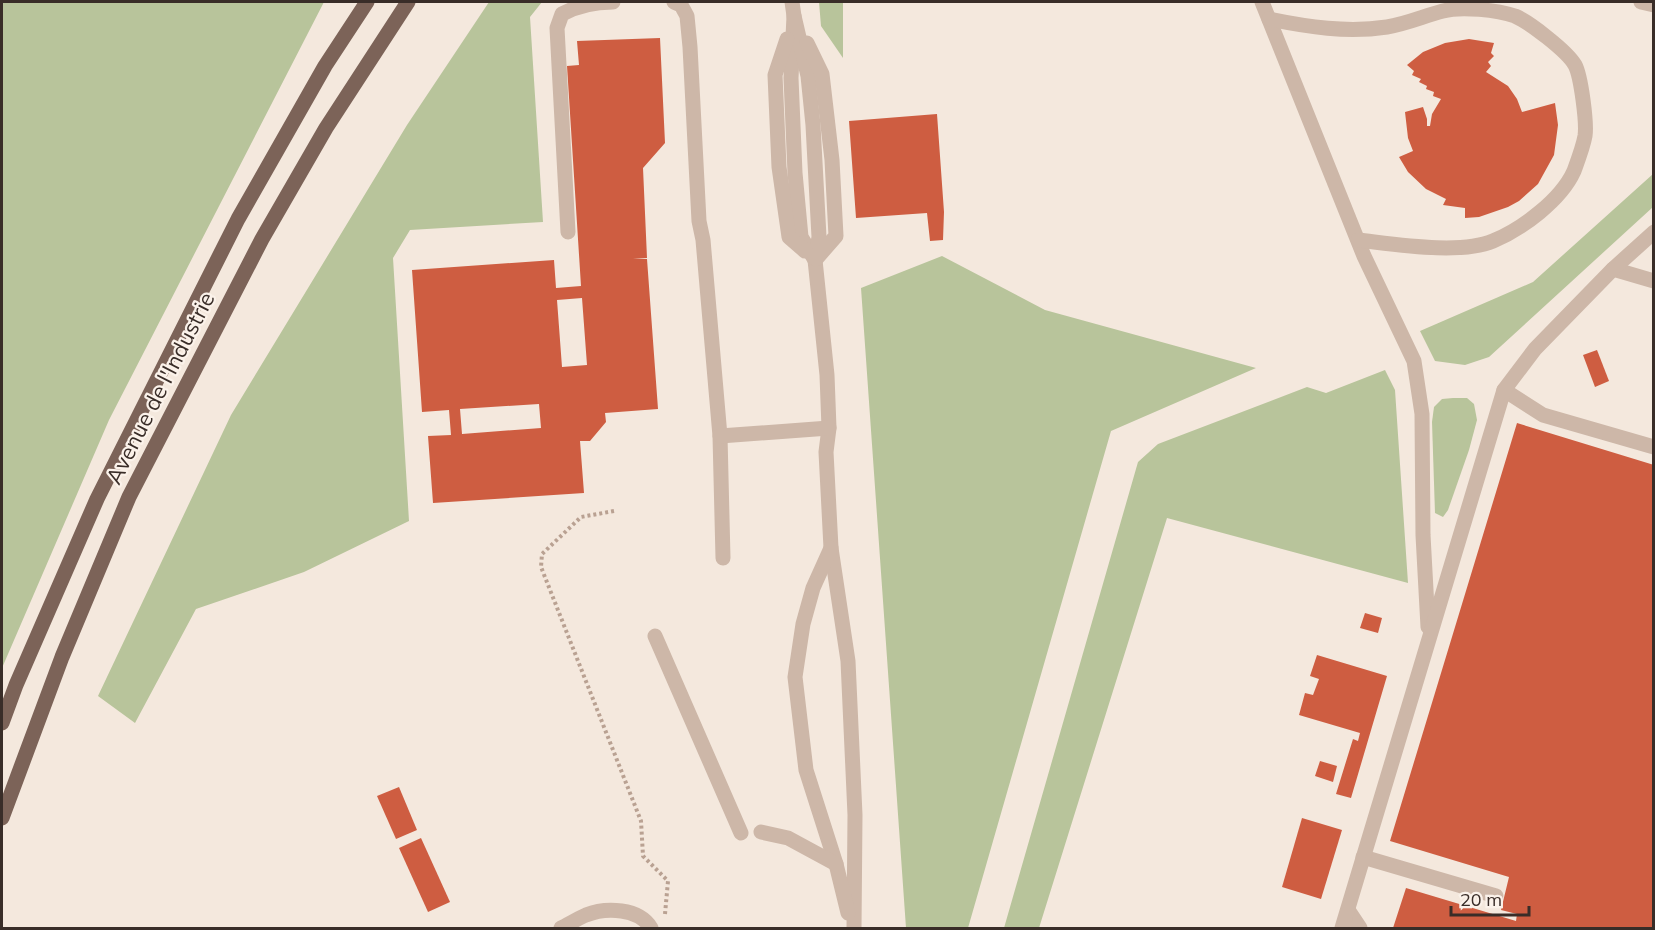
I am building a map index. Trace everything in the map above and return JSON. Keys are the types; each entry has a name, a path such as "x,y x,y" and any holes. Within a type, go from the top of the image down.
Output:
{"main road":[{"name":"Avenue de l'Industrie","path":"2,723 16,685 97,499 227,240 325,66 367,2"},
{"name":"Avenue de l'Industrie","path":"2,818 62,657 129,497 262,239 326,128 408,2"}],"lane":[{"path":"568,232 557,28 562,14 576,6 614,2"},
{"path":"674,2 681,4 687,16 699,221 703,240 720,436 723,558"},
{"path":"1262,2 1358,240 1414,361 1422,414 1423,534 1429,636"},
{"path":"1641,2 1653,5"},
{"path":"793,9 791,78 795,173 801,237 815,260 827,375 829,428 826,452 831,548 848,661 855,815 852,928"},
{"path":"793,9 822,74 831,160 836,236 815,260"},
{"path":"1269,19 1316,28 1367,28 1405,23 1446,10 1484,9 1516,16 1549,38 1575,65 1583,96 1585,135 1573,172 1552,201 1526,222 1493,241 1465,249 1358,240"},
{"path":"1342,928 1504,390 1535,349 1613,268 1653,232"},
{"path":"1613,268 1653,281"},
{"path":"1504,390 1543,415 1653,447"},
{"path":"720,436 829,428"},
{"path":"831,548 813,588 803,624 795,677 806,770 846,897 852,928"},
{"path":"655,636 741,833"},
{"path":"761,832 788,838 836,864"},
{"path":"1363,857 1497,896"},
{"path":"561,928 588,914 613,910 630,912 648,923 651,928"},
{"path":"1348,910 1360,928"}],"path":[{"path":"614,512 580,517 542,554 541,567 641,821 643,856 668,881 665,917"}],"green space":[{"path":"2,2 324,2 109,420 2,668"},
{"path":"489,2 542,2 530,17 543,222 410,230 393,258 409,521 304,572 196,609 135,723 98,696 231,415 407,125"},
{"path":"819,2 843,2 843,58 821,26"},
{"path":"1653,174 1653,207 1489,357 1465,365 1435,361 1420,331 1533,282"},
{"path":"942,256 1045,310 1256,368 1111,431 968,928 906,928 861,288"},
{"path":"1385,370 1395,390 1408,583 1167,518 1039,928 1004,928 1138,462 1158,444 1307,387 1326,393"},
{"path":"1467,398 1474,404 1477,420 1448,510 1443,517 1435,513 1432,422 1434,407 1442,399"}],"building":[{"path":"660,38 665,143 643,168 647,258 633,259 647,259 658,409 605,413 606,422 590,441 580,441 584,493 433,503 428,436 451,435 449,410 422,412 412,270 554,260 556,288 581,286 567,66 579,65 577,41","holes":["582,298 587,365 562,367 557,300","539,404 541,428 462,434 460,409"]},
{"path":"1469,39 1494,43 1491,53 1494,56 1488,62 1491,66 1486,72 1508,86 1522,112 1555,103 1558,125 1554,155 1538,184 1519,201 1508,207 1479,217 1465,218 1465,208 1443,205 1446,199 1426,189 1408,172 1399,157 1413,151 1408,138 1405,112 1423,107 1427,126 1430,126 1432,114 1441,99 1433,96 1434,92 1426,89 1427,86 1419,82 1421,79 1412,75 1414,71 1407,65 1423,52 1445,43"},
{"path":"937,114 944,212 943,240 930,241 927,213 856,218 849,121"},
{"path":"1597,350 1609,381 1595,387 1583,355"},
{"path":"1517,423 1654,465 1654,928 1393,928 1406,888 1516,921 1517,914 1501,910 1509,877 1390,841"},
{"path":"1365,613 1382,618 1378,633 1360,628"},
{"path":"1317,655 1387,676 1351,798 1336,794 1353,739 1358,741 1360,733 1299,715 1305,693 1313,695 1319,679 1310,676"},
{"path":"1320,761 1337,766 1333,782 1315,776"},
{"path":"399,787 417,830 396,839 377,796"},
{"path":"1302,818 1342,830 1321,899 1282,887"},
{"path":"421,838 450,902 428,912 399,848"}]}
